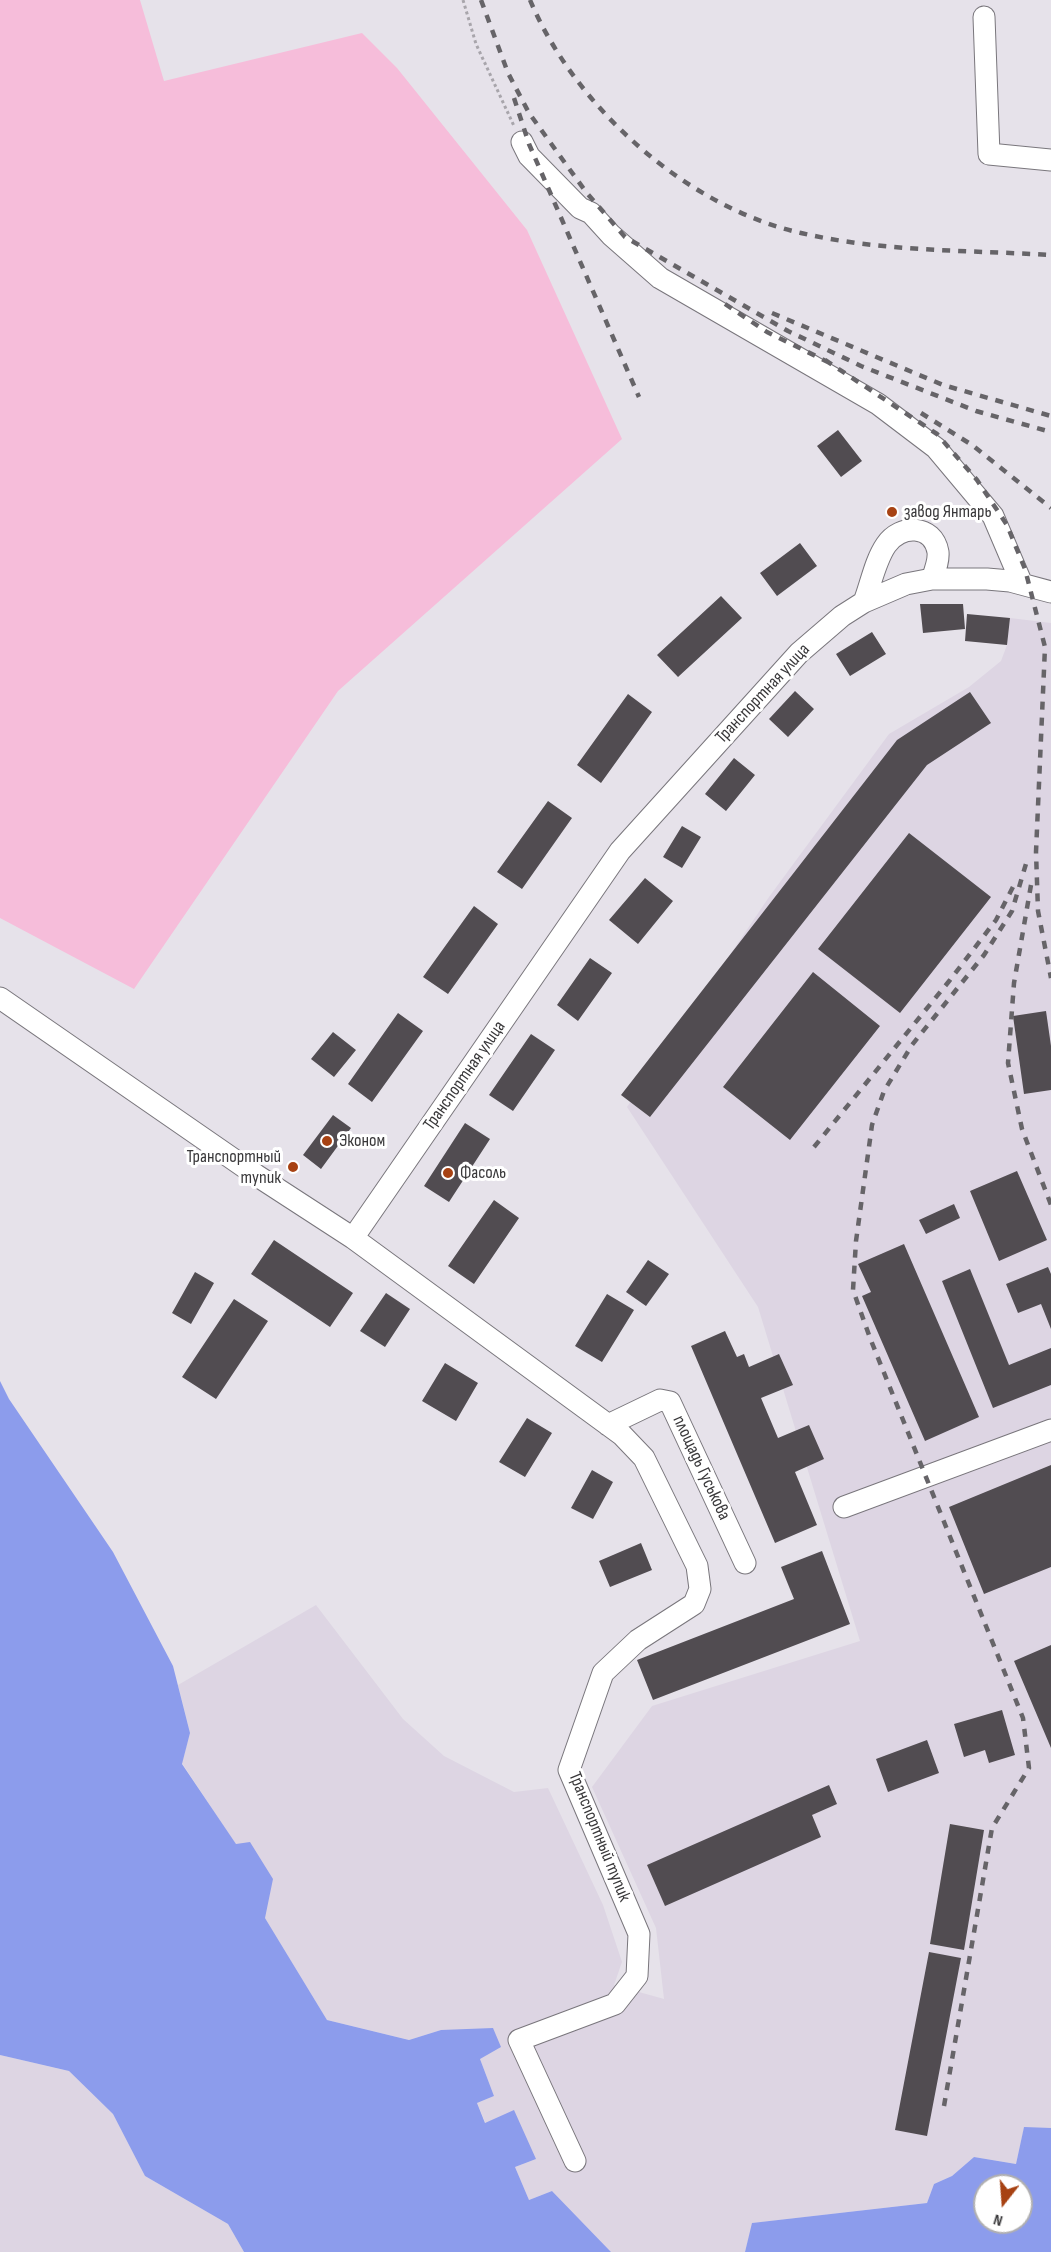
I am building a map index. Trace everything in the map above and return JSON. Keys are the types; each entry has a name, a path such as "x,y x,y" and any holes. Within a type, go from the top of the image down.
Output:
{"street":[{"path":"984,17 989,154 1051,160"},
{"path":"522,142 529,156 580,208 591,213 611,235 660,278 878,404 936,448 993,516 1022,584"},
{"path":"864,602 886,544 904,530 916,529 928,534 938,553 932,579 987,579 1022,584 1051,592"},
{"name":"Транспортная улица","path":"353,1238 620,851 799,653 843,616 864,602 906,584 932,579"},
{"path":"0,998 256,1175 353,1238"},
{"name":"Транспортный тупик","path":"353,1238 622,1435 644,1458 697,1566 700,1589 694,1604 638,1641 603,1673 568,1770 639,1934 637,1976 615,2004 519,2040 575,2161"},
{"name":"площадь Гуськова","path":"608,1425 660,1401 670,1402 746,1563"},
{"path":"844,1507 1051,1430"}],"path":[{"path":"463,0 476,44 522,142"}],"shaded area":[{"path":"0,0 140,0 164,81 362,33 397,68 527,230 622,439 338,691 134,989 0,918"},
{"path":"1010,618 1051,623 1051,2128 1024,2128 1016,2164 974,2157 952,2176 934,2184 927,2203 753,2223 745,2252 611,2252 552,2191 529,2200 515,2167 536,2159 486,2124 477,2103 494,2096 480,2059 441,2030 409,2040 327,2020 265,1918 236,1845 182,1763 190,1733 178,1685 316,1605 403,1719 444,1756 514,1792 548,1788 603,1905 622,1962 614,1985 664,1999 656,1928 592,1787 652,1706 860,1641 758,1307 627,1107 769,897 889,734 969,687 1001,661 1007,645"},
{"path":"0,2055 69,2071 113,2114 145,2176 228,2224 244,2252 0,2252"}],"water":[{"path":"0,1381 9,1399 113,1552 173,1666 190,1733 182,1764 236,1844 250,1842 273,1879 265,1918 327,2020 409,2040 441,2030 493,2028 501,2047 480,2059 494,2096 477,2103 485,2123 514,2110 536,2159 515,2167 529,2200 552,2191 611,2252 244,2252 228,2224 145,2176 113,2114 69,2071 0,2055"},
{"path":"1024,2127 1051,2128 1051,2252 745,2252 752,2223 927,2203 934,2184 952,2176 974,2157 1016,2164"}],"building":[{"path":"838,430 862,461 841,477 817,446"},
{"path":"800,543 817,566 777,596 760,573"},
{"path":"721,596 742,618 678,677 657,655"},
{"path":"920,604 963,604 965,629 923,633"},
{"path":"967,614 1010,618 1007,645 965,641"},
{"path":"872,632 886,654 850,676 836,654"},
{"path":"795,691 814,709 788,737 769,719"},
{"path":"970,692 991,723 927,765 650,1117 621,1095 897,740"},
{"path":"628,694 652,712 601,783 577,765"},
{"path":"734,758 755,775 726,811 705,794"},
{"path":"548,801 572,818 522,889 497,872"},
{"path":"682,826 701,837 682,868 663,857"},
{"path":"909,833 991,897 900,1013 818,949"},
{"path":"645,878 673,901 638,944 609,920"},
{"path":"474,906 498,924 448,994 423,977"},
{"path":"590,958 612,973 578,1021 557,1005"},
{"path":"813,972 880,1026 790,1140 723,1087"},
{"path":"1046,1011 1051,1046 1051,1090 1024,1094 1013,1016"},
{"path":"398,1013 423,1031 372,1102 348,1084"},
{"path":"333,1032 356,1050 334,1077 311,1059"},
{"path":"531,1034 555,1050 513,1111 489,1095"},
{"name":"Эконом","path":"333,1115 351,1128 321,1169 303,1155"},
{"path":"465,1123 490,1139 449,1202 424,1186"},
{"path":"1017,1171 1047,1240 999,1261 970,1191"},
{"path":"494,1200 519,1218 474,1284 448,1266"},
{"path":"954,1204 960,1218 926,1234 919,1220"},
{"path":"274,1240 353,1293 330,1327 251,1274"},
{"path":"904,1244 979,1417 925,1441 862,1296 871,1292 858,1264"},
{"path":"648,1260 669,1274 646,1306 626,1292"},
{"path":"1048,1267 1051,1274 1051,1329 1041,1304 1018,1313 1006,1284"},
{"path":"970,1269 1009,1365 1051,1348 1051,1385 993,1408 942,1281"},
{"path":"195,1272 214,1283 191,1324 172,1313"},
{"path":"386,1293 410,1309 385,1347 360,1331"},
{"path":"607,1294 634,1310 602,1362 575,1346"},
{"path":"234,1299 268,1321 216,1399 182,1377"},
{"path":"725,1331 737,1357 744,1354 749,1367 779,1354 793,1385 761,1398 778,1438 809,1425 824,1459 795,1472 817,1525 775,1543 691,1346"},
{"path":"445,1363 478,1383 456,1421 422,1401"},
{"path":"527,1418 552,1433 525,1477 499,1462"},
{"path":"1051,1465 1051,1567 984,1594 949,1507"},
{"path":"592,1470 613,1482 593,1519 571,1508"},
{"path":"641,1543 652,1570 610,1587 599,1561"},
{"path":"822,1551 850,1624 653,1700 637,1660 794,1599 781,1567"},
{"path":"1051,1645 1051,1748 1014,1661"},
{"path":"1002,1710 1015,1755 989,1763 985,1750 964,1757 954,1724"},
{"path":"927,1740 939,1773 888,1792 876,1759"},
{"path":"829,1785 837,1804 812,1815 821,1837 665,1906 647,1865"},
{"path":"950,1824 984,1830 964,1950 930,1944"},
{"path":"929,1952 961,1958 927,2136 895,2130"}],"railway":[{"path":"481,0 508,73 529,113 586,192 625,237 788,331 861,366 976,411 1051,432"},
{"path":"530,0 550,40 575,78 605,114 639,147 677,176 716,201 758,220 801,233 863,244 1051,255"},
{"path":"514,98 529,144 639,397"},
{"path":"725,304 767,332 832,364"},
{"path":"772,313 943,385 1051,416"},
{"path":"825,360 937,434 977,480 1007,525 1025,569 1045,647 1036,852 1038,911 1051,978"},
{"path":"921,413 972,445 1051,508"},
{"path":"944,2106 992,1828 1029,1768 1023,1718 870,1338 853,1290 856,1241 872,1125 884,1091 912,1045 984,955 1012,911 1028,857"},
{"path":"814,1147 996,920 1014,885"},
{"path":"1031,885 1014,983 1008,1063 1022,1129 1051,1205"}],"place":[{"name":"завод Янтарь","path":"892,512"},
{"name":"Эконом","path":"327,1141"},
{"name":"Транспортный тупик","path":"293,1167"},
{"name":"Фасоль","path":"448,1173"}]}
